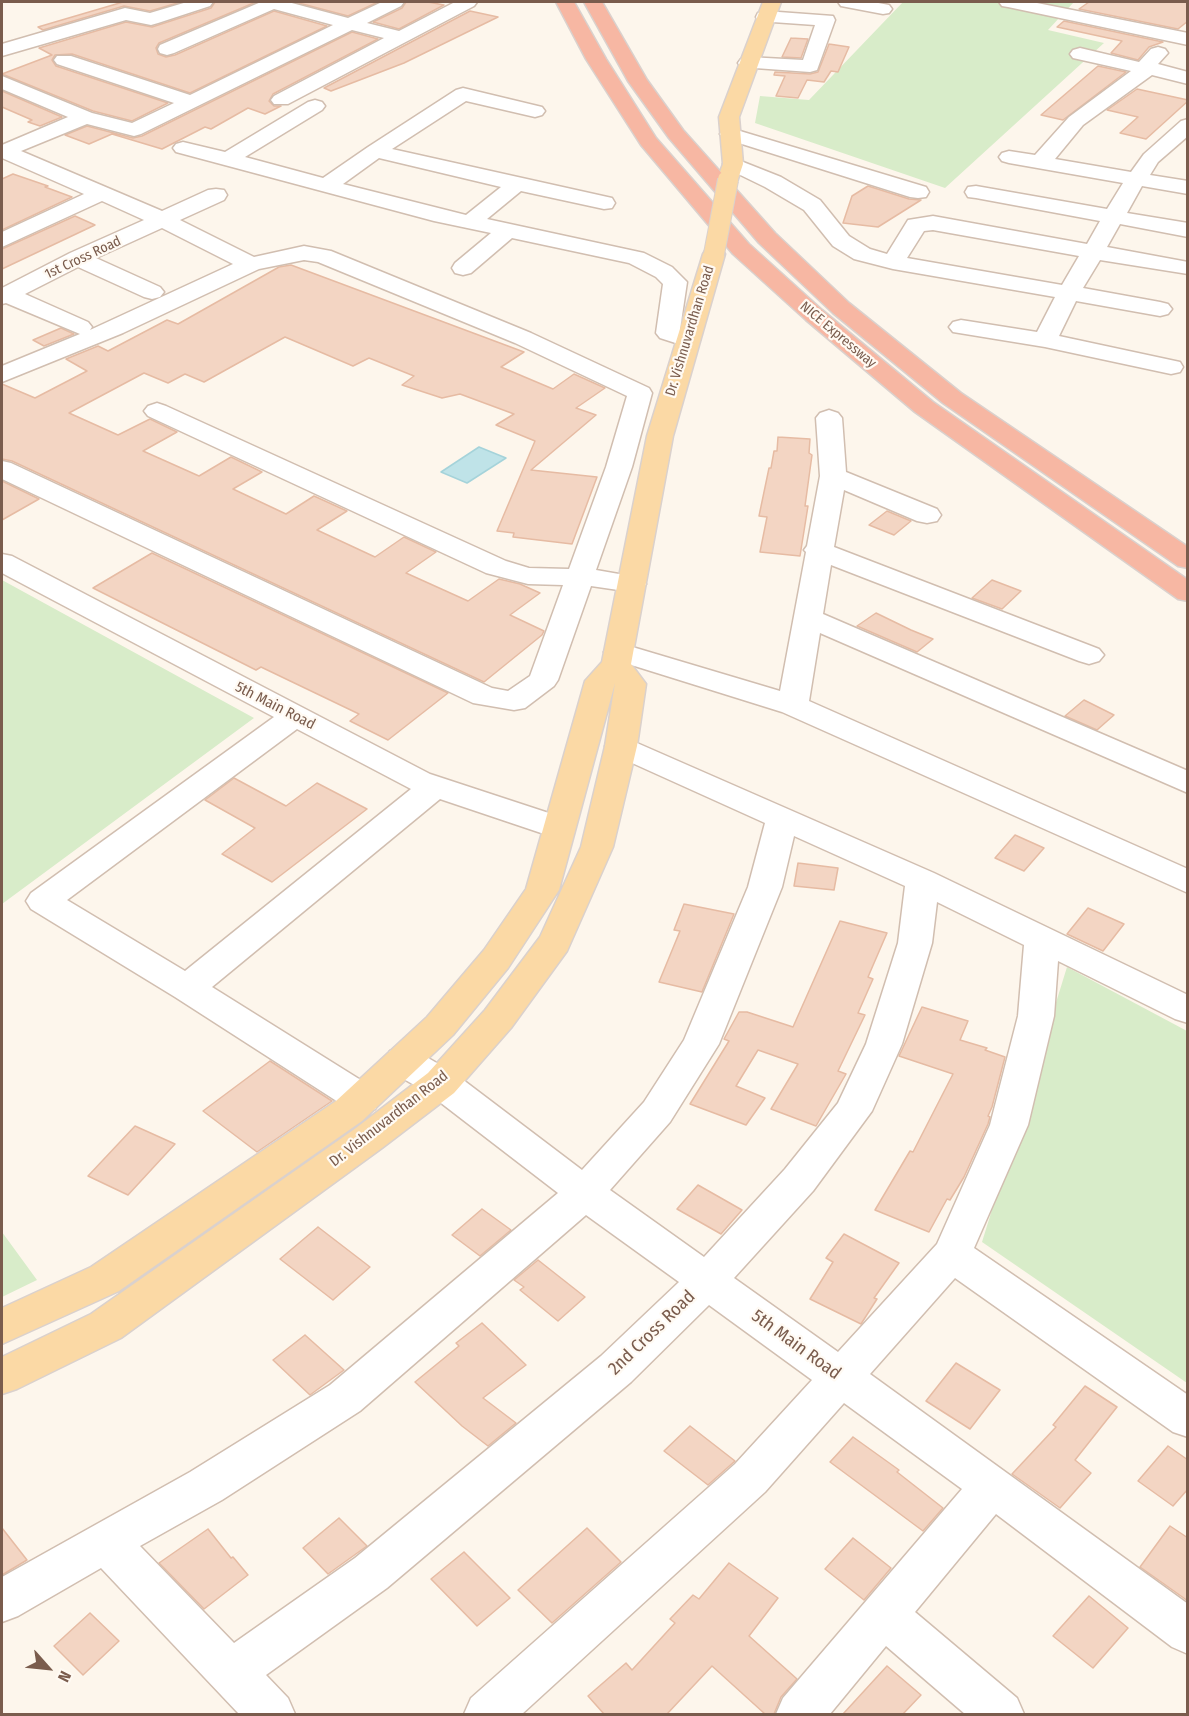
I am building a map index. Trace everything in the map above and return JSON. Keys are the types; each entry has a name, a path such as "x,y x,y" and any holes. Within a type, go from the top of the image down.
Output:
{"highway":[{"name":"NICE Expressway","path":"565,2 596,59 648,141 741,249 814,315 924,407 1188,593"},
{"name":"NICE Expressway","path":"593,2 638,81 669,125 775,246 842,308 952,398 1188,560"}],"main road":[{"name":"Dr. Vishnuvardhan Road","path":"2,1327 105,1279 349,1111 440,1026 496,959 542,890 600,681 617,659 668,404 714,254 730,172 729,117 768,9"},
{"name":"Dr. Vishnuvardhan Road","path":"2,1376 106,1326 369,1138 441,1083 498,1020 555,942 597,847 621,746 631,684 617,659"}],"street":[{"path":"2,50 125,14 151,19 204,2"},
{"path":"167,49 272,2 401,38"},
{"path":"2,82 85,117 134,130 395,2"},
{"path":"281,100 468,2"},
{"path":"847,2 883,9"},
{"path":"1008,2 1184,34"},
{"path":"1108,22 1124,8"},
{"path":"748,63 810,66 826,20 768,9"},
{"path":"1147,69 1144,66 1184,34"},
{"path":"1080,54 1188,78"},
{"path":"64,60 191,102"},
{"path":"1040,163 1069,128 1147,69"},
{"path":"326,186 463,94 536,111"},
{"path":"228,159 315,106"},
{"path":"2,151 85,117"},
{"path":"1045,340 1068,294 1136,179 1151,158 1188,125"},
{"path":"730,134 918,192"},
{"path":"183,148 470,222 636,258 664,272 675,282 668,333 688,340"},
{"path":"2,151 164,220 251,264"},
{"path":"375,151 604,203"},
{"path":"1010,157 1188,188"},
{"path":"773,182 819,161"},
{"name":"1st Cross Road","path":"4,296 78,258 164,220 264,169"},
{"path":"730,172 773,182 812,205 841,241 862,254 893,262 1160,309"},
{"path":"470,222 517,184"},
{"path":"976,192 1188,230"},
{"path":"8,232 104,193"},
{"path":"893,262 912,229 924,223 1185,268"},
{"path":"463,268 508,230"},
{"path":"2,375 115,328 251,264 283,255 304,253 322,256 522,338 640,393 621,459 543,680 514,701 484,696 2,469"},
{"path":"78,258 152,292"},
{"path":"4,296 80,327"},
{"path":"961,327 1045,340 1171,367"},
{"path":"157,411 496,567 528,576 579,577 632,584"},
{"path":"793,705 833,476 829,418"},
{"path":"621,459 656,458"},
{"path":"833,476 927,515"},
{"path":"819,550 1089,655"},
{"name":"5th Main Road","path":"2,562 295,717 434,787 559,828"},
{"path":"807,617 1188,783"},
{"path":"617,659 793,705 1188,882"},
{"path":"295,717 43,901 187,988 362,1099"},
{"path":"621,746 922,881 1188,1010"},
{"path":"187,988 434,787"},
{"path":"2,1601 206,1486 345,1398 585,1193 657,1112 700,1044 765,887 782,819"},
{"name":"2nd Cross Road","path":"231,1673 371,1573 616,1370 708,1280 799,1180 853,1111 884,1044 915,943 922,881"},
{"path":"488,1714 750,1478 842,1379 952,1254 1009,1125 1036,1016 1042,938"},
{"name":"5th Main Road","path":"403,1061 441,1083 585,1193 992,1486 1188,1632"},
{"path":"952,1254 1188,1419"},
{"path":"800,1714 992,1486"},
{"path":"105,1541 271,1714"},
{"path":"884,1615 1000,1714"}],"green space":[{"path":"903,2 1074,2 1048,30 1104,43 945,188 755,123 760,96 809,100"},
{"path":"2,580 254,718 2,904"},
{"path":"1067,967 1187,1031 1187,1383 982,1242"},
{"path":"2,1232 37,1280 2,1297"}],"water":[{"path":"479,447 506,458 467,483 441,472"}],"building":[{"path":"123,2 181,2 150,11 124,6 43,30 38,27"},
{"path":"215,2 256,2 159,43 156,48 158,54 166,57 175,55 274,11 327,26 190,93 72,54 55,55 52,60 56,66 168,103 132,121 93,111 2,74 52,55 39,48 126,22 152,27 211,8"},
{"path":"295,2 378,2 348,16"},
{"path":"406,2 444,5 399,29 373,22 402,8"},
{"path":"1089,2 1188,2 1188,21 1178,29 1079,9"},
{"path":"470,11 498,17 404,63 331,91 324,88"},
{"path":"1064,21 1163,42 1149,47 1138,60 1111,53 1122,41 1057,27"},
{"path":"352,32 378,39 273,94 269,101 274,106 281,106 265,114 248,108 211,129 205,127 162,149 112,134 89,144 65,135 87,126 133,138 142,136"},
{"path":"791,38 808,39 801,58 782,57"},
{"path":"829,44 849,47 838,72 831,71 824,82 807,80 798,98 776,96 785,76 774,75 775,72 810,74 818,72"},
{"path":"1098,66 1126,72 1063,120 1041,115"},
{"path":"1137,89 1188,101 1146,139 1120,133 1138,117 1107,110"},
{"path":"2,91 62,117 40,126 28,122 32,120 2,107"},
{"path":"13,174 72,197 2,230 2,179"},
{"path":"868,186 909,199 921,200 878,227 843,223 852,196"},
{"path":"75,216 95,225 2,269 2,249"},
{"path":"291,265 524,352 501,367 553,389 574,374 605,388 576,408 596,415 531,470 597,477 572,544 513,537 514,533 497,531 535,441 496,425 514,414 460,394 442,398 402,385 414,376 369,358 353,366 285,337 204,382 185,374 168,383 144,373 69,413 118,435 150,419 177,432 143,451 199,476 231,457 262,472 233,489 286,514 314,496 347,511 317,530 375,557 404,537 436,552 406,573 468,601 499,579 520,584 540,593 510,615 544,631 542,635 484,682 12,461 2,459 2,384 35,398 87,371 66,359 98,346 108,351 167,320 178,324 279,267"},
{"path":"61,328 74,334 44,346 33,340"},
{"path":"778,437 810,439 809,453 812,455 805,506 808,506 800,556 760,552 767,517 759,516 769,468 771,468 774,451 777,451"},
{"path":"2,481 39,499 2,520"},
{"path":"887,511 911,521 894,535 869,525"},
{"path":"152,553 448,693 388,740 350,721 359,714 261,667 256,670 93,588"},
{"path":"992,580 1021,591 1002,609 972,598"},
{"path":"876,613 933,639 917,652 857,626"},
{"path":"1084,700 1114,715 1097,730 1065,716"},
{"path":"234,778 286,806 317,783 367,809 272,882 222,854 255,828 205,800"},
{"path":"1015,835 1044,848 1024,871 995,858"},
{"path":"798,863 838,868 834,890 794,886"},
{"path":"684,904 734,914 702,992 659,982 680,931 674,930"},
{"path":"1088,908 1124,924 1103,951 1067,934"},
{"path":"840,921 887,933 868,977 873,979 858,1013 865,1015 838,1071 846,1074 816,1126 771,1109 798,1064 758,1050 736,1086 765,1098 746,1125 690,1104 729,1041 724,1039 739,1012 747,1012 793,1027"},
{"path":"922,1007 968,1021 960,1040 987,1048 985,1050 1005,1057 988,1116 990,1117 988,1124 964,1177 950,1200 947,1199 929,1232 875,1210 910,1151 913,1152 953,1074 899,1056"},
{"path":"270,1061 332,1101 257,1152 203,1111"},
{"path":"135,1126 175,1144 128,1195 88,1176"},
{"path":"698,1185 742,1210 721,1234 677,1209"},
{"path":"482,1209 511,1230 480,1256 452,1235"},
{"path":"318,1227 370,1267 333,1300 280,1259"},
{"path":"844,1234 899,1263 874,1298 877,1299 861,1324 810,1299 833,1262 826,1258"},
{"path":"538,1260 585,1297 558,1321 520,1290 524,1287 514,1280"},
{"path":"482,1323 526,1365 483,1398 516,1423 488,1446 462,1426 415,1382 459,1346 456,1343"},
{"path":"305,1335 344,1370 310,1395 273,1360"},
{"path":"956,1363 1000,1390 970,1429 926,1401"},
{"path":"1085,1386 1117,1407 1075,1460 1091,1473 1060,1508 1012,1474 1056,1427 1053,1425"},
{"path":"690,1426 735,1461 708,1485 664,1451"},
{"path":"853,1437 899,1470 897,1472 943,1508 923,1531 830,1462"},
{"path":"1168,1446 1188,1460 1188,1489 1173,1506 1138,1481"},
{"path":"339,1518 367,1546 328,1574 303,1548"},
{"path":"1170,1526 1188,1538 1188,1601 1140,1567"},
{"path":"2,1528 27,1560 2,1575"},
{"path":"587,1528 621,1562 552,1623 518,1590"},
{"path":"208,1529 248,1575 204,1609 159,1563"},
{"path":"853,1538 891,1568 864,1600 825,1569"},
{"path":"464,1552 510,1598 477,1626 431,1579"},
{"path":"729,1563 778,1598 749,1636 797,1679 781,1697 774,1714 765,1714 712,1666 667,1714 604,1714 588,1696 626,1663 632,1670 675,1623 670,1619 693,1595 699,1599"},
{"path":"1089,1596 1128,1628 1093,1668 1053,1636"},
{"path":"90,1613 119,1641 83,1675 54,1646"},
{"path":"887,1666 921,1695 903,1714 843,1714"}]}
